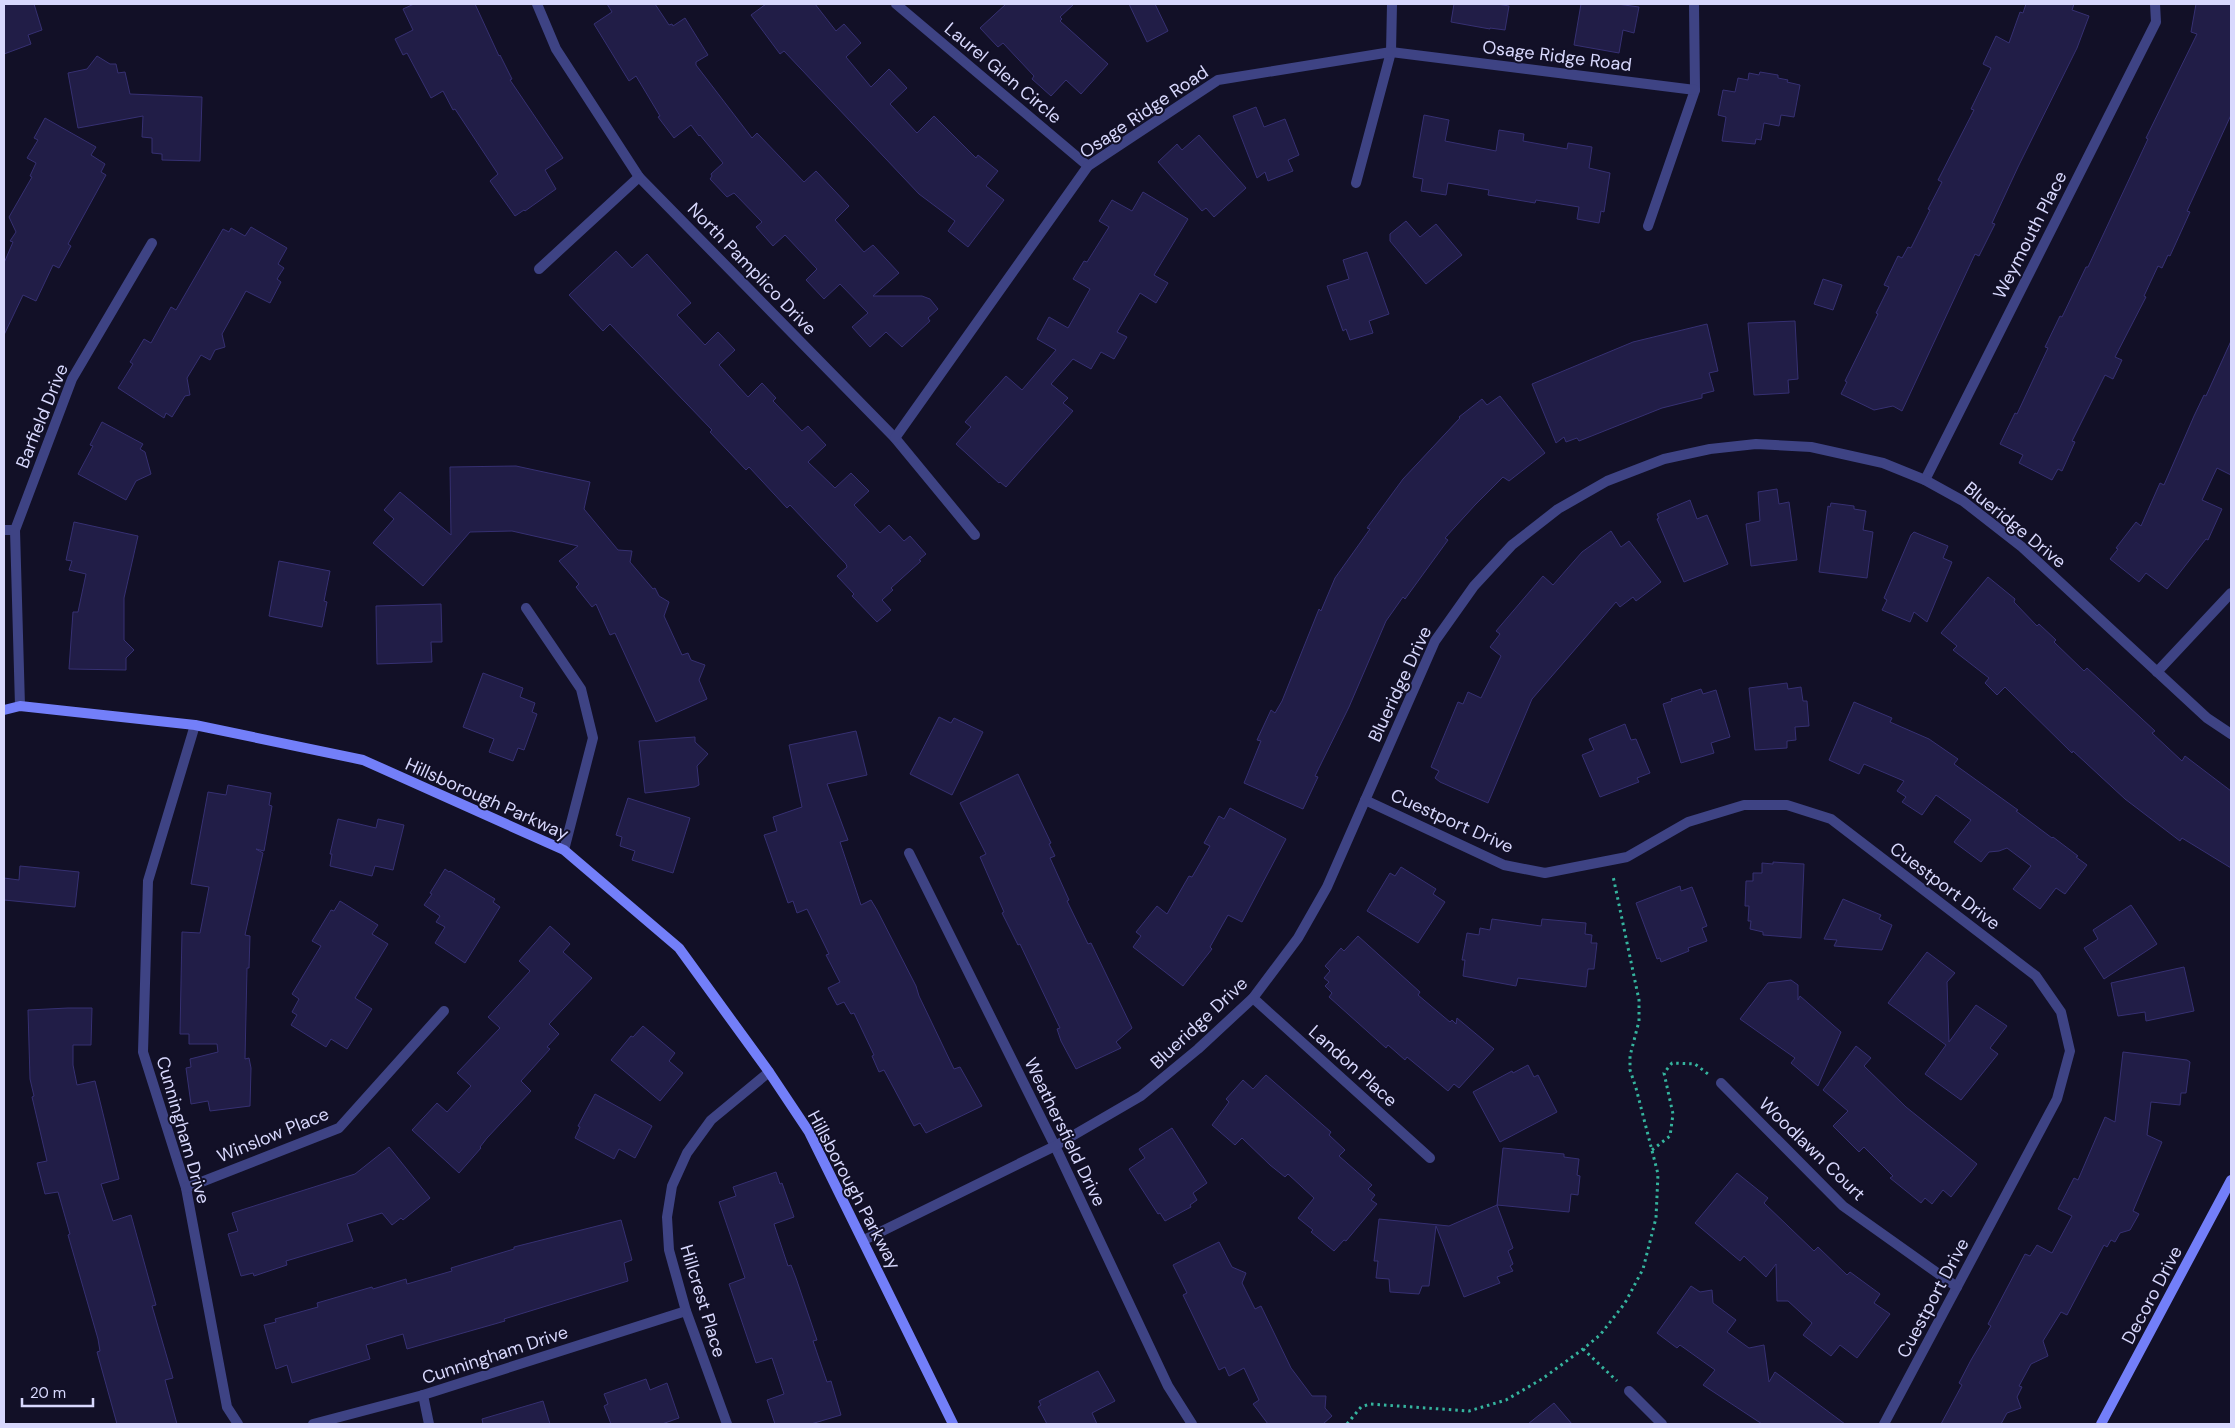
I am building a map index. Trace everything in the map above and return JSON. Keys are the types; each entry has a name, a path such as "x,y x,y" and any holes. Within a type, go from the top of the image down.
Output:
{"street":[{"name":"North Pamplico Drive","path":"537,4 556,49 639,177 895,438 975,535"},
{"name":"Laurel Glen Circle","path":"896,4 1088,166"},
{"path":"1356,183 1391,52 1392,4"},
{"path":"1648,226 1695,90 1694,4"},
{"name":"Weymouth Place","path":"1925,480 2156,22 2155,4"},
{"name":"Osage Ridge Road","path":"895,438 1088,166 1218,80 1391,52 1695,90"},
{"path":"539,269 639,177"},
{"name":"Barfield Drive","path":"20,706 15,530 72,379 152,243"},
{"name":"Blueridge Drive","path":"864,1240 1055,1146 1141,1096 1198,1049 1253,998 1298,938 1317,904 1436,641 1474,586 1512,545 1558,509 1599,485 1664,459 1710,449 1756,444 1811,447 1883,463 1925,480 1962,501 2022,547 2208,718 2231,734"},
{"path":"4,530 15,530"},
{"path":"2157,672 2231,593"},
{"path":"526,608 581,689 593,738 564,850"},
{"name":"Hillsborough Parkway","path":"4,710 20,706 195,725 363,760 564,850 679,948 809,1132 864,1240 953,1424"},
{"name":"Cunningham Drive","path":"195,725 148,881 143,1052 186,1188 227,1407 238,1424"},
{"name":"Cuestport Drive","path":"1364,800 1504,865 1545,872 1627,857 1688,822 1744,805 1787,805 1831,819 2036,976 2061,1012 2070,1051 2057,1099 1884,1424"},
{"name":"Weathersfield Drive","path":"909,853 1055,1146 1168,1386 1192,1424"},
{"name":"Landon Place","path":"1253,998 1430,1158"},
{"name":"Winslow Place","path":"186,1188 339,1128 444,1011"},
{"name":"Hillcrest Place","path":"727,1424 686,1311 669,1250 667,1217 672,1186 687,1153 711,1120 768,1072"},
{"name":"Woodlawn Court","path":"1721,1082 1843,1206 1957,1287"},
{"name":"Decoro Drive","path":"2101,1424 2231,1180"},
{"name":"Cunningham Drive","path":"313,1424 423,1395 686,1311"},
{"path":"1629,1391 1662,1424"},
{"path":"423,1395 429,1424"}],"path":[{"path":"1347,1424 1361,1407 1370,1404 1469,1411 1506,1400 1542,1379 1600,1335 1625,1303 1643,1270 1656,1218 1658,1174 1630,1070 1630,1056 1639,1021 1639,1000 1610,861"},
{"path":"1652,1150 1670,1136 1673,1114 1664,1073 1672,1063 1695,1064 1721,1082"},
{"path":"1583,1349 1629,1391"}],"building":[{"path":"4,4 34,4 42,30 28,35 31,44 4,54"},
{"path":"414,4 475,4 512,79 510,80 563,158 545,170 556,189 525,211 515,216 490,181 498,174 455,109 453,110 443,91 431,98 407,53 403,55 395,39 413,30 403,9"},
{"path":"607,4 655,4 669,25 672,24 673,26 685,18 708,55 696,62 696,65 752,138 757,133 804,182 816,171 849,206 835,220 864,252 873,245 899,273 873,296 922,296 930,299 938,309 928,318 930,321 902,347 886,332 870,347 852,327 868,313 840,284 824,299 806,280 817,269 785,235 773,246 756,227 762,222 734,193 727,197 710,179 711,174 723,163 700,135 691,125 674,138 658,117 660,116 636,76 629,81 594,24 612,12"},
{"path":"766,4 815,4 836,31 844,24 861,43 846,57 871,87 889,69 907,88 890,104 917,133 934,116 976,158 978,155 998,171 986,186 1004,200 968,247 948,231 955,221 919,194 784,51 780,54 751,15"},
{"path":"1006,4 1074,4 1060,17 1062,19 1060,21 1108,64 1081,94 1066,80 1051,96 1032,79 1034,76 1003,43 998,47 980,28"},
{"path":"1129,4 1155,4 1168,31 1147,42"},
{"path":"1454,4 1497,4 1509,6 1505,30 1451,22"},
{"path":"1581,4 1617,4 1639,7 1634,33 1623,30 1619,53 1574,45"},
{"path":"2026,4 2074,4 2072,10 2089,16 2077,48 1992,223 1995,224 1979,256 1975,254 1902,411 1893,406 1874,410 1841,394 1847,382 1845,381 1889,287 1884,285 1898,256 1902,258 1908,247 1911,248 1942,182 1938,180 1974,110 1971,109 1991,68 1983,64 1996,36 2009,43 2020,12 2023,13"},
{"path":"2196,4 2231,4 2231,115 2187,211 2190,212 2170,256 2168,255 2162,268 2158,266 2144,296 2146,297 2115,357 2122,360 2113,379 2105,375 2072,441 2075,442 2062,471 2058,469 2052,480 2019,463 2023,455 2000,444 2015,413 2017,414 2048,348 2045,347 2060,316 2062,317 2086,267 2088,267 2148,139 2146,138 2197,34 2191,32"},
{"path":"97,56 110,64 116,64 118,73 125,72 130,94 202,97 200,161 162,160 162,154 152,153 152,138 142,137 143,116 78,128 68,73 87,69"},
{"path":"1760,72 1778,75 1778,78 1800,85 1794,117 1781,115 1779,126 1764,123 1761,140 1756,139 1755,144 1722,141 1726,117 1718,115 1723,90 1735,92 1738,78 1748,80 1749,73 1759,75"},
{"path":"1256,107 1264,127 1285,119 1299,155 1288,160 1293,171 1268,181 1265,172 1257,178 1233,116"},
{"path":"1424,115 1449,120 1445,141 1496,151 1499,130 1524,134 1523,141 1567,149 1568,143 1592,147 1589,168 1610,173 1604,212 1601,211 1599,223 1577,219 1579,207 1536,200 1535,203 1488,195 1489,190 1448,183 1446,195 1421,191 1423,179 1413,177"},
{"path":"45,118 96,147 91,155 105,164 101,172 106,175 68,244 71,246 59,268 53,265 36,301 23,295 4,335 4,263 13,242 10,241 16,232 9,217 32,177 30,176 36,163 27,158 38,140 34,138"},
{"path":"1199,135 1246,188 1214,217 1206,208 1202,211 1158,162 1177,144 1182,150"},
{"path":"1143,192 1188,219 1154,275 1168,283 1156,303 1140,293 1117,332 1127,337 1114,359 1101,352 1091,369 1073,359 1051,384 1068,398 1063,403 1073,411 1006,487 999,483 956,444 971,427 965,422 1006,376 1022,390 1056,350 1037,339 1049,317 1068,328 1090,289 1073,279 1084,261 1087,262 1109,227 1099,221 1112,200 1132,211"},
{"path":"1406,221 1420,237 1436,224 1462,255 1426,284 1390,241 1390,234"},
{"path":"251,227 287,248 278,264 284,268 277,279 281,282 270,303 246,291 222,334 225,347 215,350 210,360 201,355 187,378 190,395 185,396 172,417 166,413 164,418 118,388 133,364 130,362 144,339 151,343 171,307 176,310 223,229 229,232 231,228 245,236"},
{"path":"616,251 632,268 647,254 691,303 677,315 705,345 718,332 735,350 719,365 748,397 762,383 776,398 773,401 802,431 808,426 826,445 808,462 835,488 851,473 869,491 854,505 880,533 889,525 904,541 910,536 926,554 919,560 921,561 891,588 893,590 882,600 891,610 877,622 852,596 854,594 837,576 847,567 846,564 790,505 787,508 749,467 746,470 710,432 712,430 610,324 603,331 569,295"},
{"path":"1367,252 1389,314 1369,321 1373,333 1350,340 1346,329 1343,331 1327,286 1349,279 1343,260"},
{"path":"1823,279 1842,285 1833,310 1814,304"},
{"path":"1795,321 1798,379 1788,380 1789,393 1754,395 1748,323"},
{"path":"1707,324 1718,371 1709,373 1714,391 1702,394 1702,398 1662,408 1579,441 1577,438 1566,442 1564,437 1556,443 1532,384 1633,342"},
{"path":"2231,341 2231,475 2217,468 2202,500 2222,509 2208,540 2206,539 2167,589 2146,573 2139,582 2110,559 2136,522 2141,526 2160,483 2164,485 2194,416 2204,395 2206,396"},
{"path":"1500,396 1545,453 1509,481 1503,477 1475,505 1445,538 1448,540 1405,599 1403,597 1386,621 1349,707 1315,776 1318,777 1303,809 1244,783 1261,741 1257,740 1271,710 1275,713 1282,701 1319,609 1321,611 1335,578 1370,529 1367,528 1403,479 1459,417 1482,399 1487,405"},
{"path":"102,422 143,444 140,449 145,452 151,474 136,481 126,500 78,474 93,446 90,445"},
{"path":"516,466 590,482 584,509 618,550 632,551 630,562 653,589 655,588 659,596 669,602 664,616 682,655 688,653 691,660 705,665 699,680 707,699 656,722 615,633 610,635 596,604 592,607 576,587 579,584 559,561 578,546 512,531 470,532 423,586 373,543 394,519 384,510 400,492 451,535 450,467"},
{"path":"1777,489 1779,504 1789,502 1797,560 1751,566 1746,524 1760,521 1758,492"},
{"path":"1690,500 1697,519 1707,515 1728,564 1684,582 1657,519 1659,518 1657,514"},
{"path":"1831,503 1854,506 1854,509 1866,511 1863,530 1873,532 1867,578 1819,572 1828,506 1830,507"},
{"path":"74,522 138,536 124,598 124,640 134,650 126,658 126,670 69,669 73,612 78,612 86,574 69,570 72,561 66,560"},
{"path":"1611,531 1621,547 1629,541 1661,582 1636,601 1633,597 1620,607 1616,602 1532,699 1488,803 1440,782 1435,778 1439,771 1431,767 1458,702 1463,704 1468,692 1481,698 1501,656 1490,647 1500,634 1496,631 1543,576 1553,585 1582,552"},
{"path":"1914,532 1948,546 1943,558 1952,562 1927,622 1914,612 1910,622 1882,610 1887,600 1884,598"},
{"path":"279,561 330,571 324,601 327,602 322,627 269,616"},
{"path":"1988,577 2015,599 2014,602 2037,626 2039,624 2056,640 2054,642 2084,671 2087,668 2155,731 2152,733 2182,761 2185,756 2231,791 2231,868 2182,838 2180,841 2125,799 2073,751 2072,753 2005,687 1997,695 1985,683 1989,678 1953,650 1957,646 1941,633"},
{"path":"441,604 442,642 431,642 432,662 377,664 376,606"},
{"path":"483,673 523,688 520,697 535,703 532,712 537,714 524,750 518,748 513,761 489,752 494,739 463,727"},
{"path":"1787,683 1788,689 1801,687 1803,701 1807,701 1809,726 1795,727 1796,740 1787,741 1787,748 1755,750 1749,688"},
{"path":"1701,689 1703,694 1716,690 1730,737 1711,743 1714,753 1681,763 1663,704 1672,701 1671,699"},
{"path":"1854,702 1892,718 1890,722 1929,739 1958,759 1954,764 2078,856 2076,857 2087,865 2065,894 2056,888 2040,909 2013,889 2031,866 2007,848 1989,852 1981,862 1954,842 1971,820 1936,795 1922,815 1902,802 1906,797 1897,791 1904,781 1864,764 1859,774 1829,760"},
{"path":"939,717 951,723 954,718 983,732 952,795 910,774"},
{"path":"1625,724 1631,740 1636,739 1650,773 1637,778 1639,782 1600,797 1582,755 1594,750 1589,739"},
{"path":"856,731 867,775 827,784 848,840 840,842 861,905 871,900 916,986 954,1069 960,1067 982,1106 926,1133 920,1123 914,1126 884,1070 879,1072 872,1056 874,1055 854,1013 851,1014 844,1002 837,1005 828,988 840,982 826,955 829,954 807,909 797,913 793,901 788,903 764,835 777,831 773,817 802,807 789,745"},
{"path":"695,737 695,742 708,754 697,766 699,785 645,793 639,741"},
{"path":"1018,774 1051,843 1049,844 1055,856 1050,858 1069,900 1067,901 1088,944 1091,943 1132,1028 1116,1042 1121,1048 1076,1069 1061,1041 1057,1029 1060,1028 1020,944 1018,945 1002,913 1004,912 980,857 986,854 960,803"},
{"path":"228,785 271,793 269,805 272,806 264,851 256,849 263,853 245,935 250,936 249,968 247,968 245,1059 249,1058 251,1068 250,1106 210,1111 208,1101 191,1104 186,1068 191,1067 190,1059 218,1052 217,1044 189,1044 189,1034 180,1034 182,932 200,933 209,887 191,884 208,792 226,795"},
{"path":"628,798 690,818 673,873 632,860 635,851 620,846 622,837 616,835"},
{"path":"1230,808 1286,839 1242,922 1228,915 1210,947 1212,949 1183,986 1133,947 1141,936 1136,932 1157,906 1167,914 1189,876 1192,877 1210,846 1204,843 1219,816 1224,819"},
{"path":"338,819 376,828 378,819 404,825 393,870 375,866 372,876 330,866 332,854 330,854"},
{"path":"1773,862 1804,864 1801,938 1763,935 1763,932 1750,929 1751,921 1748,921 1749,906 1745,906 1746,881 1753,881 1753,873 1762,873 1762,863 1773,864"},
{"path":"20,866 79,872 75,907 4,900 4,878 19,880"},
{"path":"1401,867 1436,889 1433,894 1445,902 1418,943 1367,911 1390,873 1395,876"},
{"path":"445,869 495,899 493,902 500,907 465,963 435,943 445,927 436,922 440,916 424,905"},
{"path":"1680,886 1681,891 1692,887 1707,926 1702,928 1707,941 1688,948 1689,951 1661,962 1660,958 1657,959 1636,903"},
{"path":"1843,899 1881,915 1879,919 1892,925 1882,950 1834,946 1837,940 1824,939"},
{"path":"340,901 378,925 372,934 388,944 355,998 372,1009 347,1049 331,1039 326,1047 291,1025 297,1015 292,1012 299,999 292,994 321,946 312,941 331,910 334,911"},
{"path":"2131,905 2157,944 2104,979 2084,948 2098,939 2093,930"},
{"path":"1492,919 1541,926 1542,919 1586,923 1585,934 1592,935 1591,943 1597,943 1594,969 1588,969 1586,987 1518,978 1516,986 1463,976 1465,960 1462,960 1467,933 1479,935 1480,928 1490,930"},
{"path":"550,926 570,944 563,952 592,978 549,1024 559,1034 547,1047 550,1049 521,1081 531,1091 487,1138 481,1148 459,1173 412,1130 437,1103 447,1112 471,1086 457,1073 500,1028 488,1017 530,971 519,961"},
{"path":"1358,936 1420,992 1418,995 1450,1022 1452,1020 1456,1024 1457,1018 1494,1049 1459,1088 1454,1084 1448,1091 1407,1057 1405,1060 1388,1045 1386,1048 1329,997 1332,993 1325,986 1329,982 1324,978 1330,971 1325,966 1341,948 1344,951"},
{"path":"1927,952 1955,973 1947,982 1949,1042 1976,1005 2007,1026 1990,1048 1998,1054 1961,1100 1925,1074 1946,1045 1888,1003"},
{"path":"2184,967 2194,1011 2146,1021 2145,1012 2118,1016 2111,983"},
{"path":"1791,980 1798,985 1798,1000 1800,996 1841,1032 1818,1086 1791,1063 1795,1058 1740,1019 1768,983"},
{"path":"92,1008 91,1045 73,1045 73,1065 77,1085 95,1081 119,1179 101,1184 113,1221 131,1215 156,1305 152,1306 173,1378 165,1380 177,1424 117,1424 97,1352 100,1351 98,1339 68,1235 70,1234 58,1192 45,1194 37,1163 47,1161 32,1097 34,1096 30,1079 28,1010"},
{"path":"643,1026 675,1053 669,1061 683,1073 660,1101 611,1060 631,1036 633,1037"},
{"path":"1856,1046 1871,1058 1864,1066 1906,1107 1977,1164 1951,1197 1943,1190 1932,1204 1925,1198 1921,1203 1890,1178 1893,1176 1864,1147 1859,1152 1833,1126 1848,1111 1823,1090"},
{"path":"2123,1052 2187,1060 2190,1062 2186,1093 2181,1093 2180,1105 2151,1102 2147,1135 2162,1142 2133,1211 2139,1214 2130,1230 2120,1233 2115,1242 2111,1240 2107,1247 2104,1245 2067,1315 2061,1312 2043,1341 2048,1356 2031,1364 2019,1386 2022,1387 2017,1397 2021,1408 2007,1413 2001,1424 1941,1424 1962,1385 1959,1383 1991,1326 1988,1324 2025,1254 2030,1256 2037,1245 2052,1253 2072,1216 2058,1209 2074,1178 2078,1180 2105,1117 2115,1122"},
{"path":"1528,1065 1534,1077 1538,1075 1557,1112 1500,1142 1473,1092 1512,1071 1513,1073"},
{"path":"1266,1075 1331,1132 1329,1135 1345,1150 1339,1156 1372,1185 1368,1189 1375,1195 1371,1200 1377,1204 1346,1241 1344,1240 1334,1251 1311,1232 1313,1230 1298,1218 1314,1198 1288,1174 1285,1177 1270,1165 1242,1138 1235,1145 1212,1125 1229,1102 1226,1099 1243,1080 1253,1089"},
{"path":"595,1094 652,1126 635,1158 619,1149 614,1159 575,1138 580,1127 578,1126"},
{"path":"1172,1128 1207,1183 1193,1193 1197,1200 1190,1205 1191,1207 1165,1221 1160,1213 1158,1214 1129,1169 1145,1158 1139,1149"},
{"path":"389,1147 430,1198 403,1220 401,1218 392,1225 382,1213 347,1224 353,1241 286,1261 287,1265 254,1276 253,1273 241,1276 228,1234 238,1231 232,1213 355,1174"},
{"path":"1503,1148 1564,1154 1564,1157 1579,1159 1577,1175 1580,1176 1578,1195 1571,1194 1569,1212 1497,1205"},
{"path":"776,1172 794,1217 774,1224 788,1266 791,1265 796,1278 817,1340 813,1341 827,1382 831,1381 841,1415 811,1424 775,1424 767,1400 784,1394 772,1358 756,1363 729,1284 745,1278 719,1202 736,1196 733,1187"},
{"path":"1737,1173 1768,1198 1764,1203 1814,1251 1818,1247 1847,1275 1850,1272 1880,1294 1874,1303 1890,1314 1857,1358 1840,1345 1831,1356 1803,1335 1812,1323 1788,1301 1777,1301 1776,1264 1766,1277 1744,1256 1740,1261 1695,1223"},
{"path":"1497,1205 1513,1248 1508,1251 1513,1264 1510,1266 1513,1271 1497,1277 1500,1283 1464,1297 1436,1226 1429,1286 1422,1286 1419,1294 1390,1292 1389,1279 1376,1278 1378,1261 1374,1261 1379,1219 1449,1226"},
{"path":"621,1220 632,1260 624,1263 628,1281 504,1319 505,1321 407,1349 403,1334 366,1345 370,1359 292,1383 287,1365 276,1369 264,1325 276,1322 275,1319 318,1307 317,1303 372,1287 373,1289 406,1279 407,1284 452,1271 451,1268 514,1249 514,1247"},
{"path":"1219,1242 1232,1267 1246,1273 1242,1283 1255,1309 1261,1306 1291,1368 1312,1396 1326,1396 1325,1408 1332,1416 1323,1424 1268,1424 1253,1404 1259,1400 1244,1368 1229,1376 1225,1367 1219,1370 1183,1295 1187,1293 1173,1265"},
{"path":"1691,1286 1700,1292 1712,1290 1713,1303 1736,1320 1727,1332 1749,1348 1764,1345 1769,1382 1775,1372 1845,1424 1762,1424 1703,1385 1715,1370 1680,1345 1677,1348 1657,1333"},
{"path":"1098,1371 1115,1401 1092,1413 1097,1424 1047,1424 1038,1407 1041,1405 1039,1401"},
{"path":"646,1379 650,1390 667,1383 679,1418 662,1424 611,1424 604,1406 608,1404 604,1394"},
{"path":"543,1401 550,1424 483,1424 482,1419"},
{"path":"1554,1403 1572,1424 1528,1424"}]}
